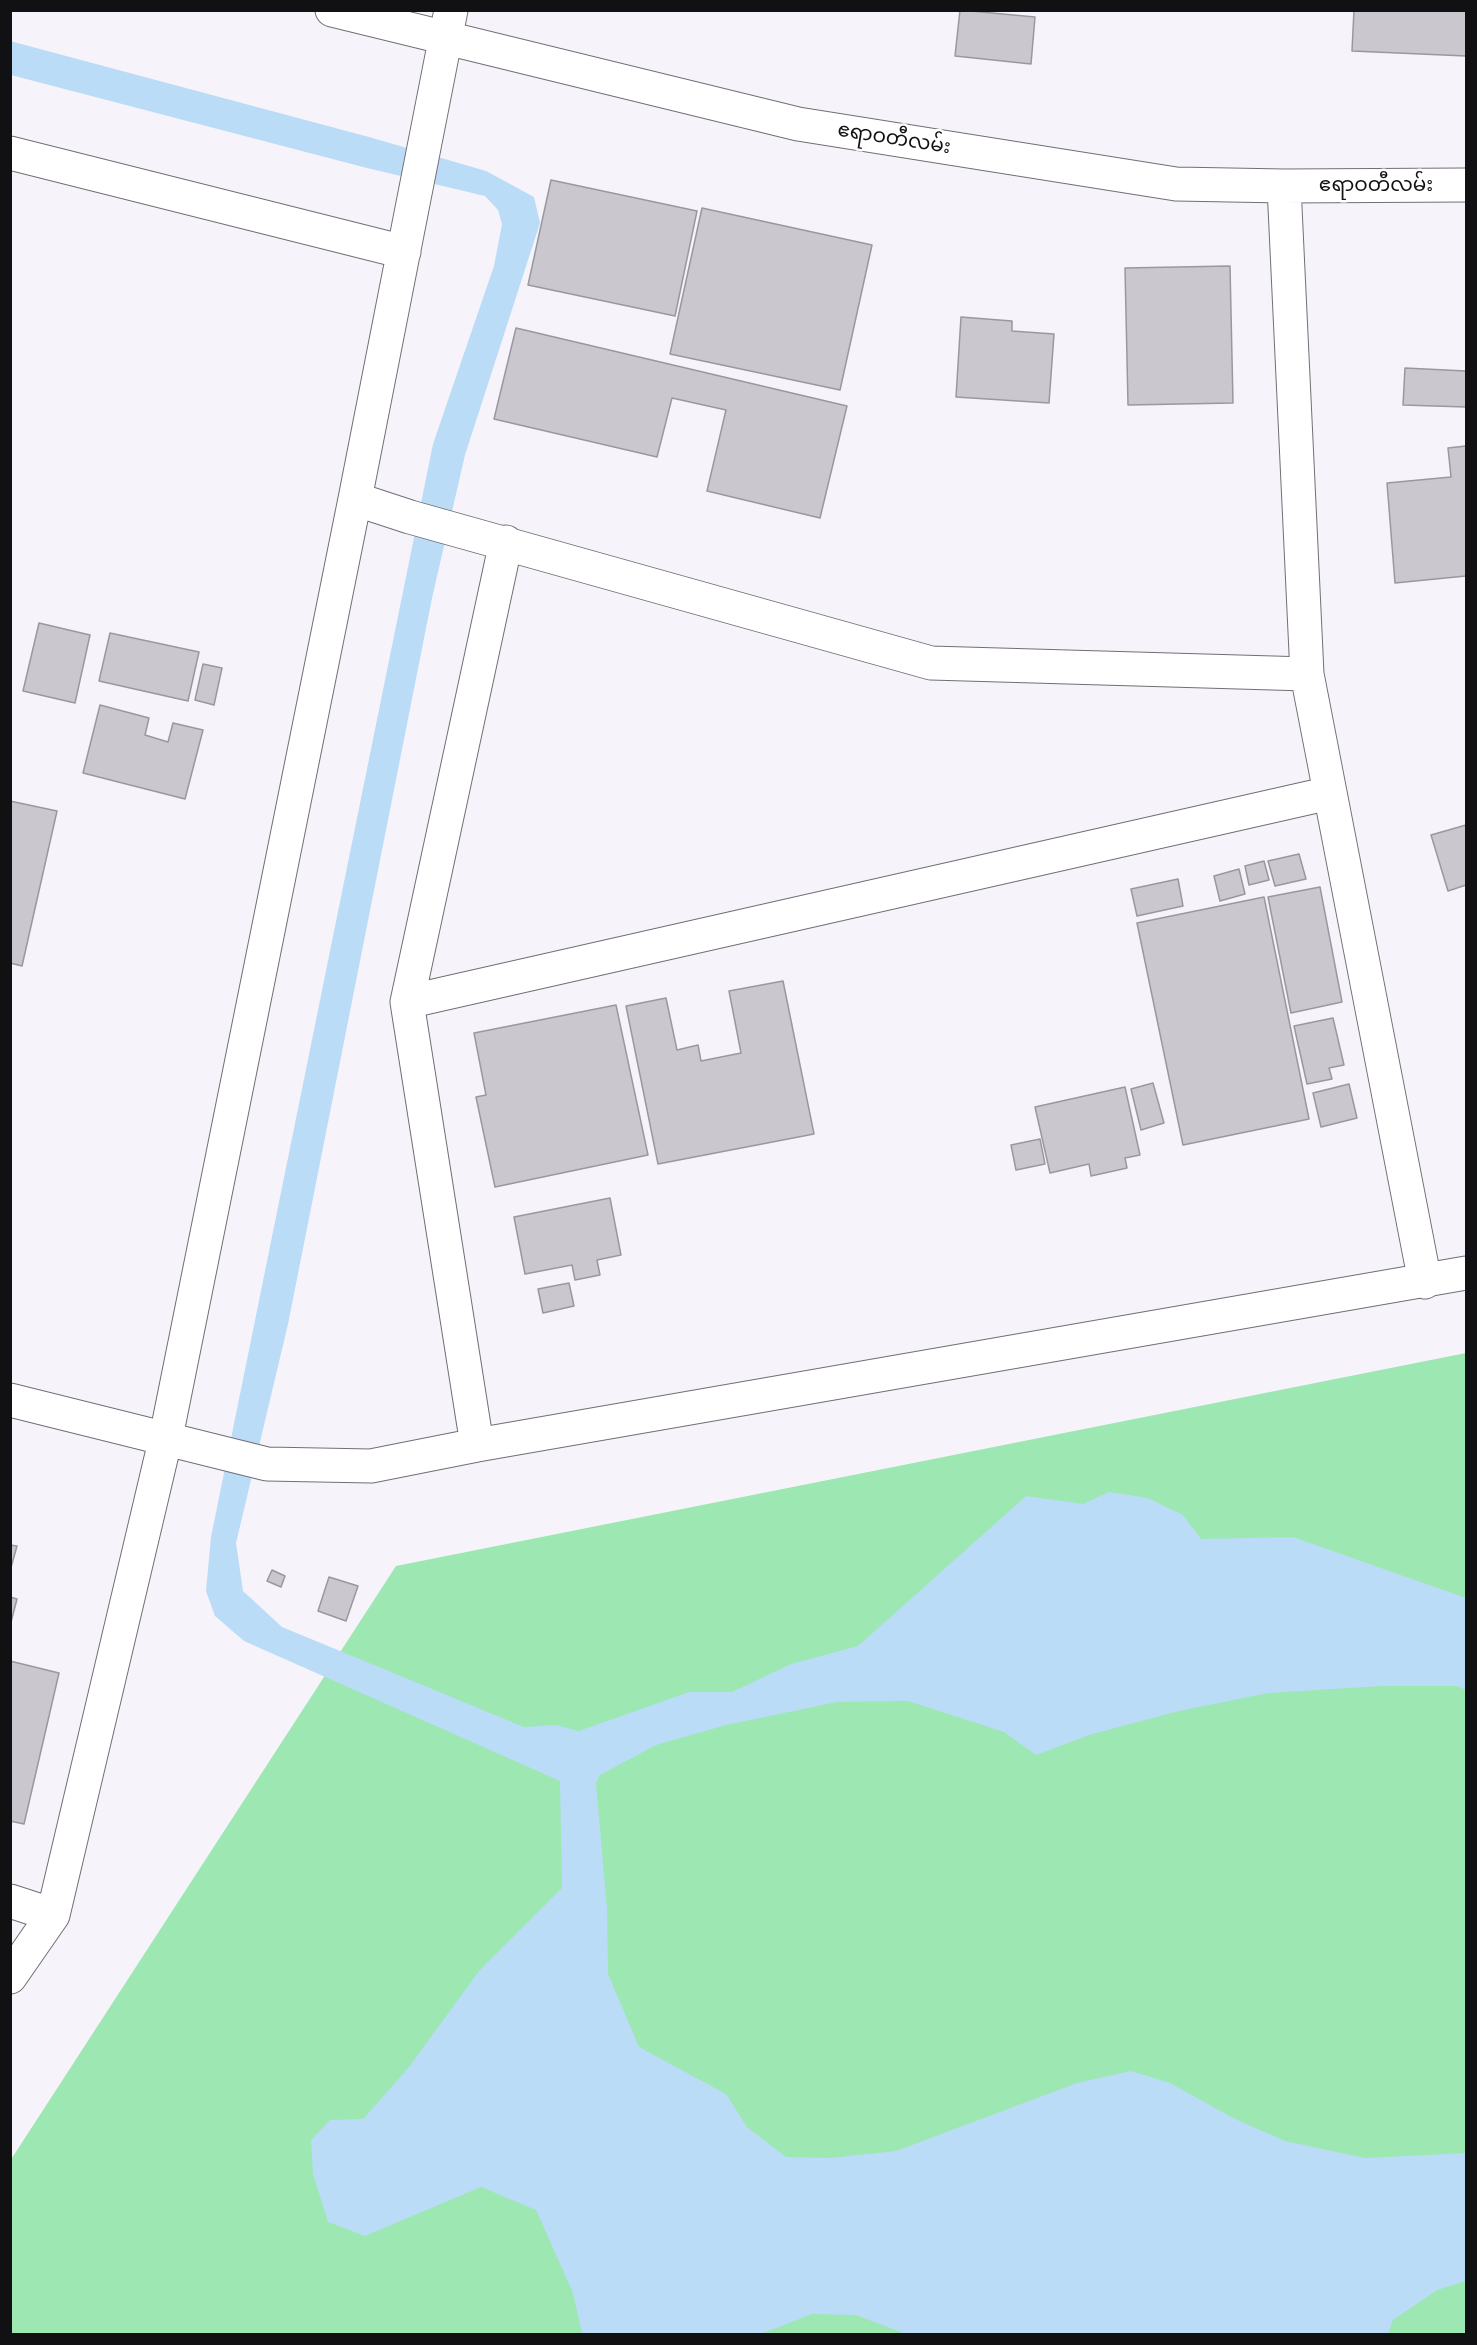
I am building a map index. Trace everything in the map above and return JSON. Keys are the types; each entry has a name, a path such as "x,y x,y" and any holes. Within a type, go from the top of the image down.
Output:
{"street":[{"name":"ဧရာဝတီလမ်း","path":"332,10 449,24 798,124 1176,184 1467,185"},
{"path":"10,1977 53,1915 165,1437 449,24"},
{"path":"10,153 404,252"},
{"path":"1284,186 1307,674 1425,1282"},
{"path":"355,499 410,517 506,542 931,663 1307,674"},
{"path":"477,1445 407,1002 506,542"},
{"path":"407,1002 1330,793"},
{"path":"10,1400 267,1464 371,1466 477,1445 1467,1273"},
{"path":"10,1901 53,1915"}],"green space":[{"path":"1466,1353 1466,2334 11,2334 10,2161 396,1566"}],"water":[{"path":"10,41 369,137 486,171 534,197 540,223 465,455 432,598 288,1324 236,1543 243,1591 282,1627 524,1727 556,1725 579,1731 689,1692 732,1692 791,1664 858,1646 1026,1496 1083,1504 1109,1492 1148,1498 1183,1515 1201,1539 1293,1537 1466,1598 1466,1690 1456,1686 1383,1686 1268,1693 1179,1711 1089,1735 1036,1755 1004,1732 908,1701 837,1702 726,1725 656,1745 600,1775 596,1783 607,1909 608,1974 639,2047 726,2094 747,2127 786,2157 830,2158 896,2151 1077,2083 1131,2071 1170,2083 1233,2118 1285,2141 1365,2158 1466,2153 1466,2281 1437,2290 1393,2320 1388,2334 906,2334 856,2315 812,2314 761,2334 582,2334 573,2293 536,2210 481,2187 365,2236 328,2222 313,2174 311,2140 330,2120 363,2119 409,2067 479,1971 562,1888 560,1781 244,1641 215,1616 206,1591 211,1537 433,444 494,266 502,224 498,210 485,196 367,168 11,75"}],"building":[{"path":"960,10 1035,17 1031,64 955,56"},
{"path":"1354,10 1466,10 1466,56 1352,51"},
{"path":"551,180 697,211 675,316 528,285"},
{"path":"702,208 872,245 840,390 670,354"},
{"path":"1230,266 1233,403 1128,405 1125,268"},
{"path":"961,317 1012,321 1012,331 1054,334 1049,403 956,397"},
{"path":"516,328 847,406 820,518 707,491 726,410 672,398 657,457 494,419"},
{"path":"1405,368 1466,371 1466,407 1403,405"},
{"path":"1466,446 1466,576 1395,583 1387,483 1451,477 1448,448"},
{"path":"39,623 90,635 75,703 23,691"},
{"path":"110,633 199,652 188,701 99,681"},
{"path":"203,664 222,668 214,705 195,700"},
{"path":"100,705 149,718 145,735 168,742 173,723 203,730 185,799 83,773"},
{"path":"10,801 57,811 22,966 10,963"},
{"path":"1466,825 1466,885 1448,891 1431,835"},
{"path":"1299,854 1306,879 1275,886 1268,861"},
{"path":"1264,861 1269,880 1249,885 1245,866"},
{"path":"1239,869 1245,894 1220,901 1214,876"},
{"path":"1178,879 1183,906 1137,916 1131,889"},
{"path":"1320,887 1342,1002 1291,1013 1268,897"},
{"path":"1264,897 1309,1119 1183,1145 1137,923"},
{"path":"783,981 814,1134 658,1164 626,1006 666,998 677,1050 698,1045 701,1061 741,1053 729,991"},
{"path":"616,1005 648,1155 495,1187 476,1097 486,1095 474,1033"},
{"path":"1333,1018 1344,1065 1329,1068 1332,1079 1307,1084 1294,1026"},
{"path":"1153,1083 1164,1123 1141,1130 1131,1089"},
{"path":"1349,1084 1357,1118 1321,1127 1313,1093"},
{"path":"1125,1087 1140,1155 1125,1158 1127,1168 1091,1176 1089,1164 1050,1173 1035,1107"},
{"path":"1040,1139 1045,1164 1016,1170 1011,1145"},
{"path":"610,1198 621,1255 597,1260 600,1275 575,1280 572,1265 525,1274 514,1217"},
{"path":"569,1283 574,1306 543,1313 538,1289"},
{"path":"10,1545 17,1546 10,1571"},
{"path":"272,1570 285,1576 281,1587 267,1581"},
{"path":"329,1577 358,1586 346,1621 318,1611"},
{"path":"10,1597 17,1599 10,1626"},
{"path":"10,1661 59,1673 24,1824 10,1821"}]}
